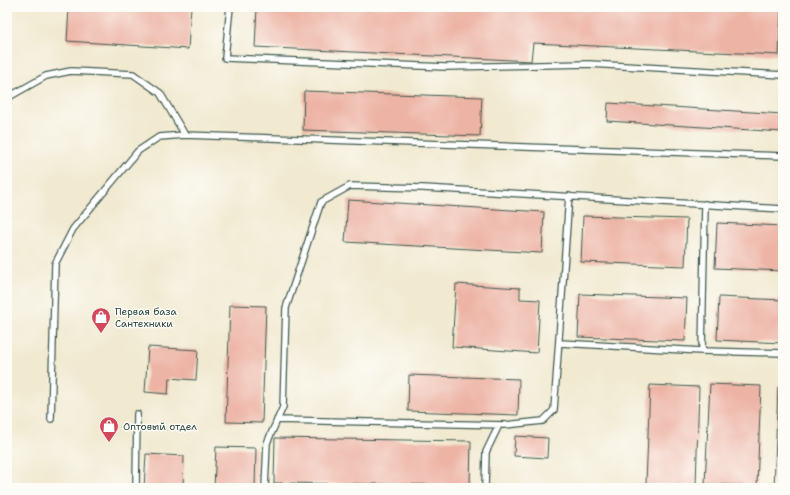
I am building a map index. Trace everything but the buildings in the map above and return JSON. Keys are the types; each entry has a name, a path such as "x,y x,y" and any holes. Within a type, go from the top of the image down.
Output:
{"lane":[{"path":"230,7 225,58 446,67 589,64 783,75"},
{"path":"7,98 46,76 71,71 133,74 160,93 186,135"},
{"path":"51,419 55,264 73,229 138,151 159,137 186,135 783,156"},
{"path":"265,488 267,443 283,407 286,308 321,202 350,186 423,188 783,209"},
{"path":"277,420 499,424 543,421 554,410 560,343 569,196"},
{"path":"702,351 705,204"},
{"path":"560,343 702,351 783,353"},
{"path":"136,488 137,414"},
{"path":"485,488 486,452 499,424"}],"place":[{"name":"Первая база Сантехники","path":"101,334"},
{"name":"Оптовый отдел","path":"109,443"}]}
